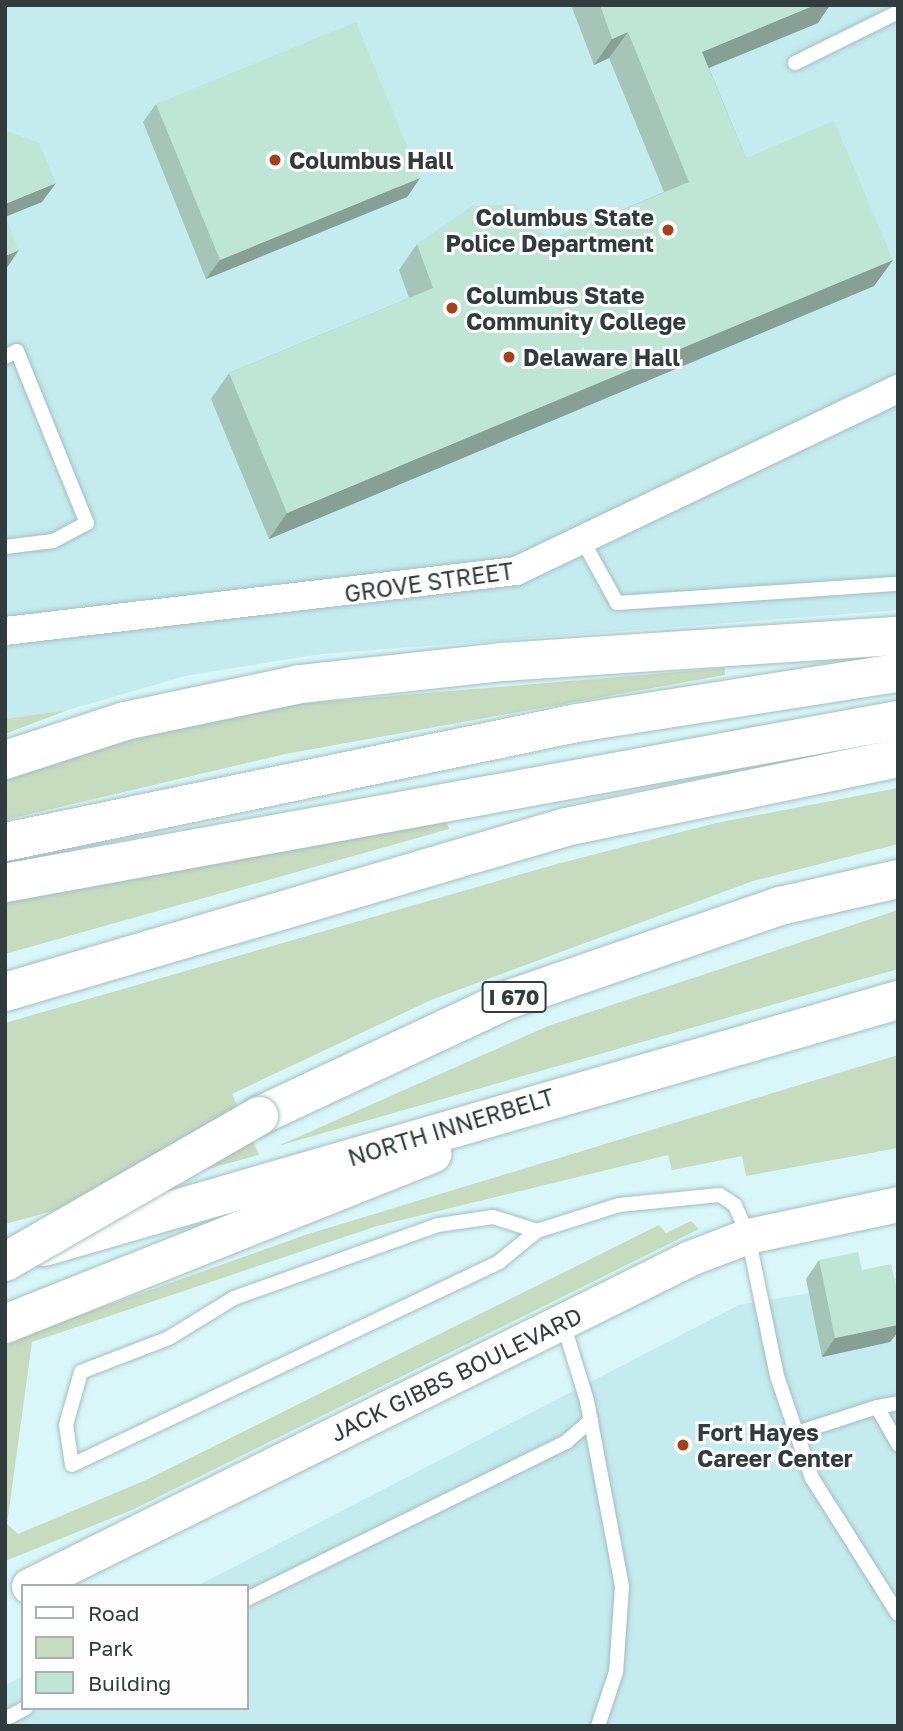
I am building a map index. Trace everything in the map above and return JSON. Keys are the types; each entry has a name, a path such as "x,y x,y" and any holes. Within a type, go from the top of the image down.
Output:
{"highway":[{"path":"5,760 125,721 300,684 503,662 898,636"},
{"path":"5,842 577,723 898,673"},
{"path":"5,883 898,720"},
{"path":"5,992 566,827 898,758"},
{"name":"I 670","path":"5,1260 259,1116 516,996 780,906 898,879"},
{"name":"NORTH INNERBELT","path":"5,1260 571,1092 898,1000"},
{"path":"5,1324 120,1273 328,1200 571,1092"}],"street":[{"name":"GROVE STREET","path":"5,631 489,577 584,543 898,389"},
{"name":"JACK GIBBS BOULEVARD","path":"33,1584 562,1321 748,1236 898,1203"},
{"path":"5,1597 21,1590"}],"lane":[{"path":"795,63 898,12"},
{"path":"5,357 17,351 87,523 53,541 5,547"},
{"path":"584,543 617,603 898,584"},
{"path":"537,1231 493,1217 438,1225 234,1298 169,1338 81,1372 66,1425 72,1465 499,1262 537,1231 619,1205 720,1195 735,1205 748,1236 794,1434 839,1528 898,1614"},
{"path":"562,1321 591,1420 622,1587 616,1672 598,1726"},
{"path":"794,1434 877,1407 898,1403"},
{"path":"877,1407 898,1444"},
{"path":"248,1600 566,1442 591,1420"},
{"path":"5,1718 22,1710"}],"shaded area":[{"name":"Columbus State Community College","path":"5,5 898,5 898,610 321,654 185,676 68,710 5,719"},
{"name":"Fort Hayes Career Center","path":"898,1278 898,1726 5,1726 5,1685 21,1677 21,1710 248,1710 248,1584 201,1584 739,1305"}],"green space":[{"path":"725,668 725,675 285,754 5,820 5,781 96,746 274,706"},
{"path":"68,710 5,734 5,719"},
{"path":"898,788 898,844 753,881 431,1000 232,1094 259,1155 5,1224 5,1023 557,864 716,823"},
{"path":"446,821 449,829 5,954 5,903"},
{"path":"898,910 898,969 278,1146 548,1026"},
{"path":"898,1055 898,1148 746,1176 742,1156 672,1170 668,1155 377,1226 32,1342 7,1524 18,1534 146,1480 659,1225 666,1233 691,1221 699,1229 132,1510 5,1561 5,1347 24,1335 305,1235"}],"building":[{"name":"Delaware Hall","path":"600,5 815,5 702,52 746,158 834,121 893,260 287,513 229,373 433,288 417,244 472,206 515,204 550,240 689,182 628,32 612,39"},
{"name":"Columbus Hall","path":"356,22 420,178 220,260 156,104"},
{"path":"5,130 39,143 56,183 5,204"},
{"path":"5,216 19,250 5,256"},
{"path":"858,1252 862,1270 891,1264 898,1296 898,1325 835,1338 819,1260"}],"place":[{"name":"Columbus Hall","path":"275,160"},
{"name":"Columbus State Police Department","path":"668,230"},
{"name":"Columbus State Community College","path":"452,308"},
{"name":"Delaware Hall","path":"509,357"},
{"name":"Fort Hayes Career Center","path":"683,1445"}]}
